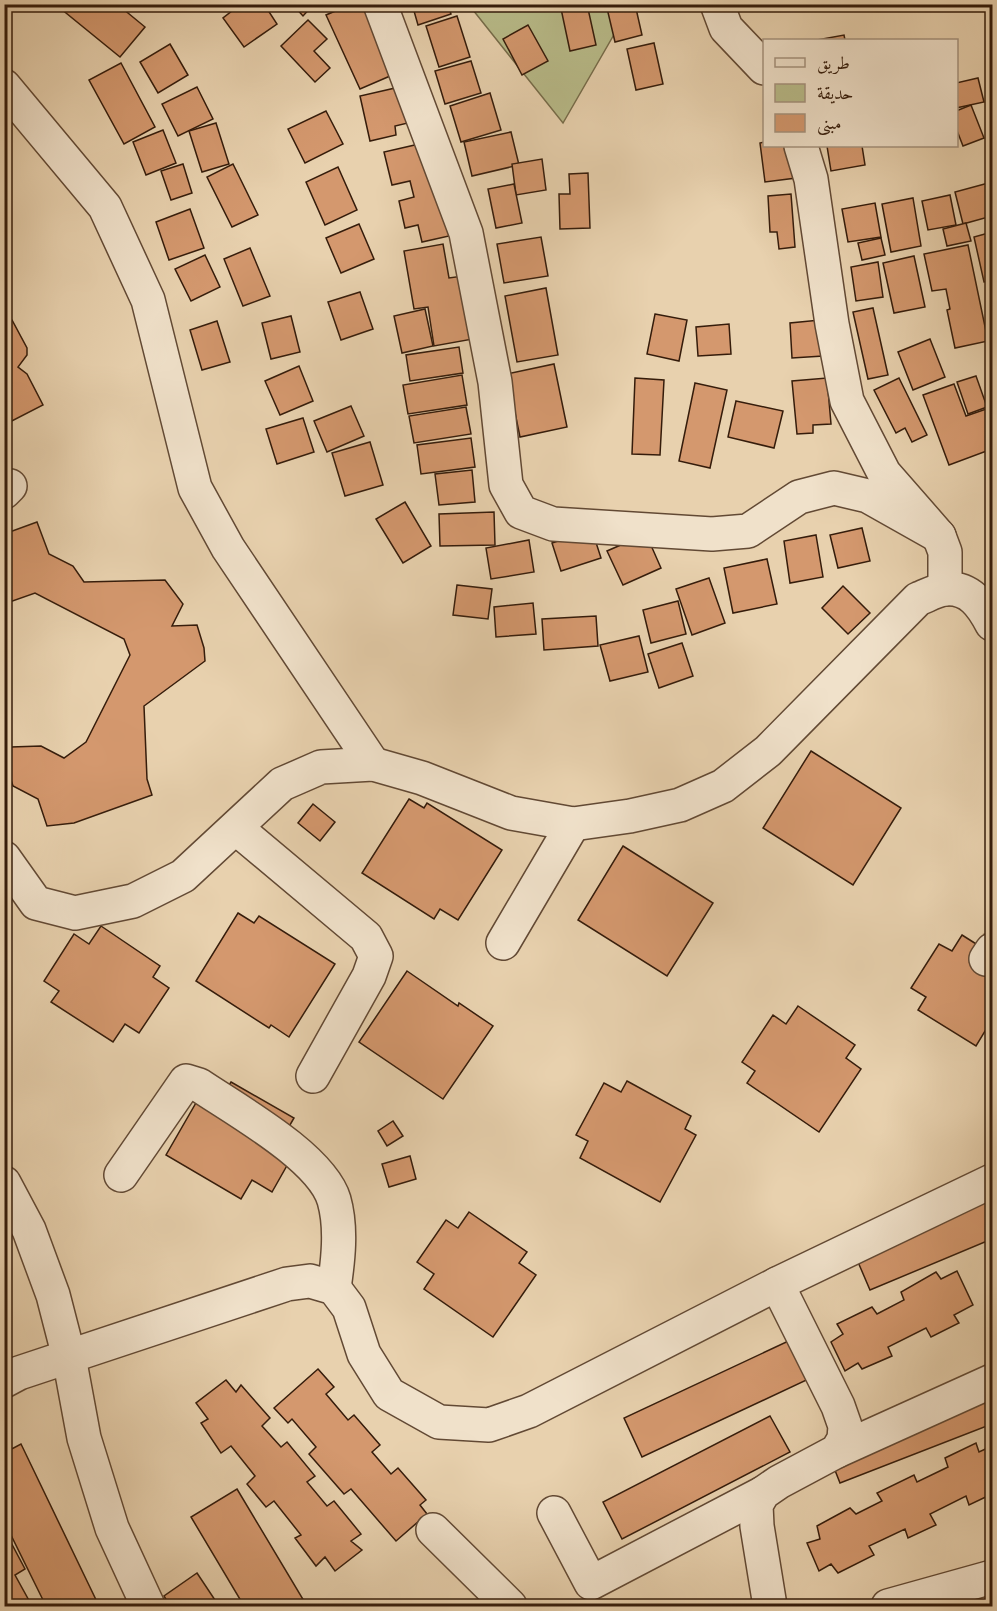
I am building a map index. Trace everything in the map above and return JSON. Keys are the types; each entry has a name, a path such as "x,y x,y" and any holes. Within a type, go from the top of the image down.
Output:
{"street":[{"path":"380,4 466,233 495,382 506,485 521,512 553,524 712,534 748,531 799,496 834,488 868,496 939,536"},
{"path":"717,4 726,28 763,66"},
{"path":"4,86 105,207 148,300 195,488 228,548 373,764"},
{"path":"801,147 811,179 832,324 847,401 884,473 939,536 945,552 945,589"},
{"path":"4,858 36,903 75,913 133,901 183,876 282,784 321,767 373,764 422,778 511,813 573,824 630,816 681,805 723,786 768,751 918,599 945,589 967,593 982,604 993,624"},
{"path":"503,944 573,824"},
{"path":"236,828 366,937 376,956 369,976 313,1076"},
{"path":"121,1175 186,1081 199,1085 298,1152 318,1173 334,1200 338,1251 334,1288"},
{"path":"4,1381 19,1372 287,1284 310,1281 334,1288 350,1308 364,1354 389,1394 439,1422 489,1425 529,1411 777,1284 993,1181"},
{"path":"4,1183 29,1230 53,1295 69,1357 84,1438 112,1528 148,1606"},
{"path":"777,1284 845,1426 844,1439 837,1451"},
{"path":"554,1512 591,1583 763,1493 837,1451 993,1381"},
{"path":"763,1493 756,1505 757,1526 770,1606"},
{"path":"434,1530 510,1606"},
{"path":"888,1606 993,1577"}],"green space":[{"path":"469,5 631,5 563,123"}],"building":[{"path":"55,4 117,4 145,27 120,57"},
{"path":"241,4 264,4 277,24 244,47 223,18"},
{"path":"292,4 314,4 303,16"},
{"path":"338,4 369,4 397,73 360,89 326,15 340,9"},
{"path":"412,4 448,4 451,14 418,25"},
{"path":"560,4 587,4 596,45 570,51"},
{"path":"606,4 635,4 642,35 615,42"},
{"path":"457,16 470,57 439,67 426,26"},
{"path":"308,20 327,39 314,51 330,68 315,82 281,46"},
{"path":"528,25 548,61 522,75 503,39"},
{"path":"844,35 845,39 822,39"},
{"path":"654,43 663,84 636,90 627,49"},
{"path":"170,44 188,75 158,93 140,62"},
{"path":"471,61 481,93 445,104 435,71"},
{"path":"121,63 155,127 124,144 89,80"},
{"path":"978,78 984,102 958,108 958,83"},
{"path":"404,86 412,122 395,126 396,135 370,141 360,96"},
{"path":"197,87 213,119 178,136 162,104"},
{"path":"490,93 501,130 461,142 450,106"},
{"path":"971,105 984,138 963,146 958,133 958,110"},
{"path":"326,111 343,144 305,163 288,129"},
{"path":"216,123 229,164 202,172 189,131"},
{"path":"163,130 176,163 146,175 133,142"},
{"path":"511,132 519,165 472,176 464,142"},
{"path":"428,142 449,236 422,242 418,225 405,228 399,201 414,197 410,181 392,185 384,152"},
{"path":"763,142 763,147 791,147 796,178 765,182 760,143"},
{"path":"827,147 862,147 865,165 831,171"},
{"path":"542,159 546,190 516,195 512,164"},
{"path":"183,164 192,193 171,200 161,171"},
{"path":"233,164 258,215 232,227 207,177"},
{"path":"338,167 357,210 325,225 306,182"},
{"path":"588,173 590,228 560,229 559,194 570,194 569,174"},
{"path":"992,182 992,216 963,224 955,192"},
{"path":"514,184 522,223 496,228 488,189"},
{"path":"791,194 795,247 779,249 777,232 770,232 768,196"},
{"path":"950,195 956,225 928,230 922,201"},
{"path":"913,198 921,246 891,252 882,204"},
{"path":"875,203 881,237 848,242 842,209"},
{"path":"190,209 204,248 169,260 156,222"},
{"path":"966,223 971,241 947,246 943,229"},
{"path":"359,224 374,259 341,273 326,238"},
{"path":"992,232 992,281 984,282 974,237"},
{"path":"541,237 548,276 504,283 497,244"},
{"path":"881,238 885,255 862,260 858,243"},
{"path":"443,244 449,278 463,276 473,339 434,346 428,307 414,309 404,251"},
{"path":"968,245 988,341 955,348 947,310 950,309 946,289 932,291 924,254"},
{"path":"250,248 270,296 243,306 224,259"},
{"path":"205,255 220,287 191,301 175,269"},
{"path":"914,256 925,307 894,313 883,263"},
{"path":"878,262 883,297 856,301 851,267"},
{"path":"546,288 558,355 517,362 505,296"},
{"path":"360,292 373,329 341,340 328,302"},
{"path":"873,308 888,375 868,379 853,312"},
{"path":"425,309 433,346 402,353 394,316"},
{"path":"655,314 687,320 679,361 647,354"},
{"path":"291,316 300,352 271,359 262,323"},
{"path":"4,320 12,320 27,348 27,355 18,367 27,374 43,405 4,425"},
{"path":"820,320 823,356 792,358 790,323"},
{"path":"217,321 230,362 202,370 190,330"},
{"path":"729,324 731,354 698,356 696,327"},
{"path":"930,339 945,377 913,390 898,352"},
{"path":"459,347 463,373 410,381 406,355"},
{"path":"554,364 567,427 520,437 507,374"},
{"path":"299,366 313,401 280,415 265,381"},
{"path":"462,375 467,405 408,414 403,385"},
{"path":"976,376 987,407 968,414 957,382"},
{"path":"635,378 664,380 660,455 632,454"},
{"path":"827,378 831,424 813,425 813,433 797,434 792,381"},
{"path":"899,378 927,435 912,442 905,428 896,433 874,390"},
{"path":"695,383 727,390 710,468 679,461"},
{"path":"954,384 966,416 992,407 992,449 949,465 923,395"},
{"path":"736,401 783,411 774,448 728,437"},
{"path":"351,406 364,436 327,452 314,421"},
{"path":"466,407 471,434 414,443 409,416"},
{"path":"303,418 314,452 277,464 266,429"},
{"path":"471,438 475,467 421,474 417,445"},
{"path":"370,442 383,485 345,496 332,453"},
{"path":"472,470 475,502 439,505 435,474"},
{"path":"405,502 431,546 403,563 376,519"},
{"path":"494,512 495,545 440,546 439,514"},
{"path":"37,522 49,554 73,566 84,582 165,580 183,604 172,626 197,625 204,648 205,661 144,706 147,779 152,795 74,823 47,826 38,799 13,786 4,759 11,747 41,746 64,758 86,742 130,655 124,639 35,593 4,604 4,534"},
{"path":"862,528 870,561 838,568 830,535"},
{"path":"592,530 601,558 561,571 552,543"},
{"path":"646,534 661,568 623,585 607,551"},
{"path":"816,535 823,577 790,583 784,541"},
{"path":"529,540 534,572 491,579 486,548"},
{"path":"767,559 777,604 733,613 724,568"},
{"path":"709,578 725,623 692,635 676,589"},
{"path":"457,585 492,589 488,619 453,615"},
{"path":"843,586 870,613 848,634 822,608"},
{"path":"678,601 686,634 651,643 643,610"},
{"path":"533,603 536,634 496,637 494,607"},
{"path":"596,616 598,646 544,650 542,619"},
{"path":"639,636 648,672 610,681 600,645"},
{"path":"682,643 693,676 659,688 648,654"},
{"path":"811,751 901,808 853,885 763,828"},
{"path":"409,799 424,808 427,803 502,850 458,920 440,909 434,919 362,873"},
{"path":"313,804 335,822 320,841 298,823"},
{"path":"623,846 713,903 667,976 578,920"},
{"path":"238,913 254,923 259,916 335,964 289,1037 271,1025 269,1028 196,981"},
{"path":"101,926 160,966 153,977 169,988 139,1033 125,1024 113,1042 51,1002 59,991 44,981 74,934 89,944"},
{"path":"962,935 992,954 992,1036 985,1031 976,1046 918,1010 926,997 911,988 939,944 952,951"},
{"path":"407,971 458,1006 459,1003 493,1026 443,1099 359,1042"},
{"path":"798,1006 855,1045 846,1058 861,1069 819,1132 747,1083 755,1071 742,1062 773,1015 786,1024"},
{"path":"627,1081 691,1116 685,1129 696,1135 660,1202 580,1158 588,1141 576,1135 604,1083 621,1092"},
{"path":"231,1082 294,1118 287,1130 302,1139 272,1192 252,1180 241,1199 166,1155 204,1089 221,1098"},
{"path":"393,1121 403,1136 387,1146 378,1131"},
{"path":"410,1156 416,1179 389,1187 382,1164"},
{"path":"992,1191 992,1239 870,1290 852,1248"},
{"path":"469,1212 527,1252 519,1263 536,1275 493,1337 424,1289 434,1274 417,1262 446,1220 458,1228"},
{"path":"957,1271 973,1305 954,1315 959,1323 931,1337 926,1328 888,1347 892,1356 862,1369 858,1363 845,1371 831,1342 843,1334 837,1324 872,1307 877,1314 904,1300 901,1292 936,1272 941,1279"},
{"path":"812,1330 830,1369 642,1457 624,1418"},
{"path":"318,1369 334,1387 326,1394 348,1420 354,1415 380,1445 372,1452 391,1474 398,1468 426,1500 420,1505 427,1514 396,1541 351,1489 344,1494 309,1454 316,1447 292,1419 288,1423 274,1408"},
{"path":"992,1369 992,1424 840,1483 827,1450 902,1421 896,1406"},
{"path":"226,1380 236,1392 241,1385 270,1418 262,1426 281,1447 287,1442 315,1476 307,1482 327,1506 334,1501 361,1534 351,1541 362,1550 335,1571 325,1557 316,1566 295,1538 301,1535 274,1501 266,1507 247,1484 255,1476 231,1446 221,1453 201,1423 208,1419 196,1403"},
{"path":"770,1416 790,1452 622,1539 603,1502"},
{"path":"976,1443 979,1452 992,1446 992,1494 969,1505 966,1496 930,1514 936,1525 908,1538 905,1529 869,1546 874,1555 838,1573 831,1564 819,1571 807,1543 820,1539 817,1526 850,1508 856,1514 882,1501 877,1493 914,1475 917,1482 948,1467 945,1458"},
{"path":"21,1444 99,1606 46,1606 4,1521 4,1453"},
{"path":"237,1489 307,1606 244,1606 191,1517"},
{"path":"7,1535 25,1569 15,1575 31,1604 39,1600 42,1606 4,1606 4,1536"},
{"path":"197,1573 219,1606 170,1606 164,1596"}]}
